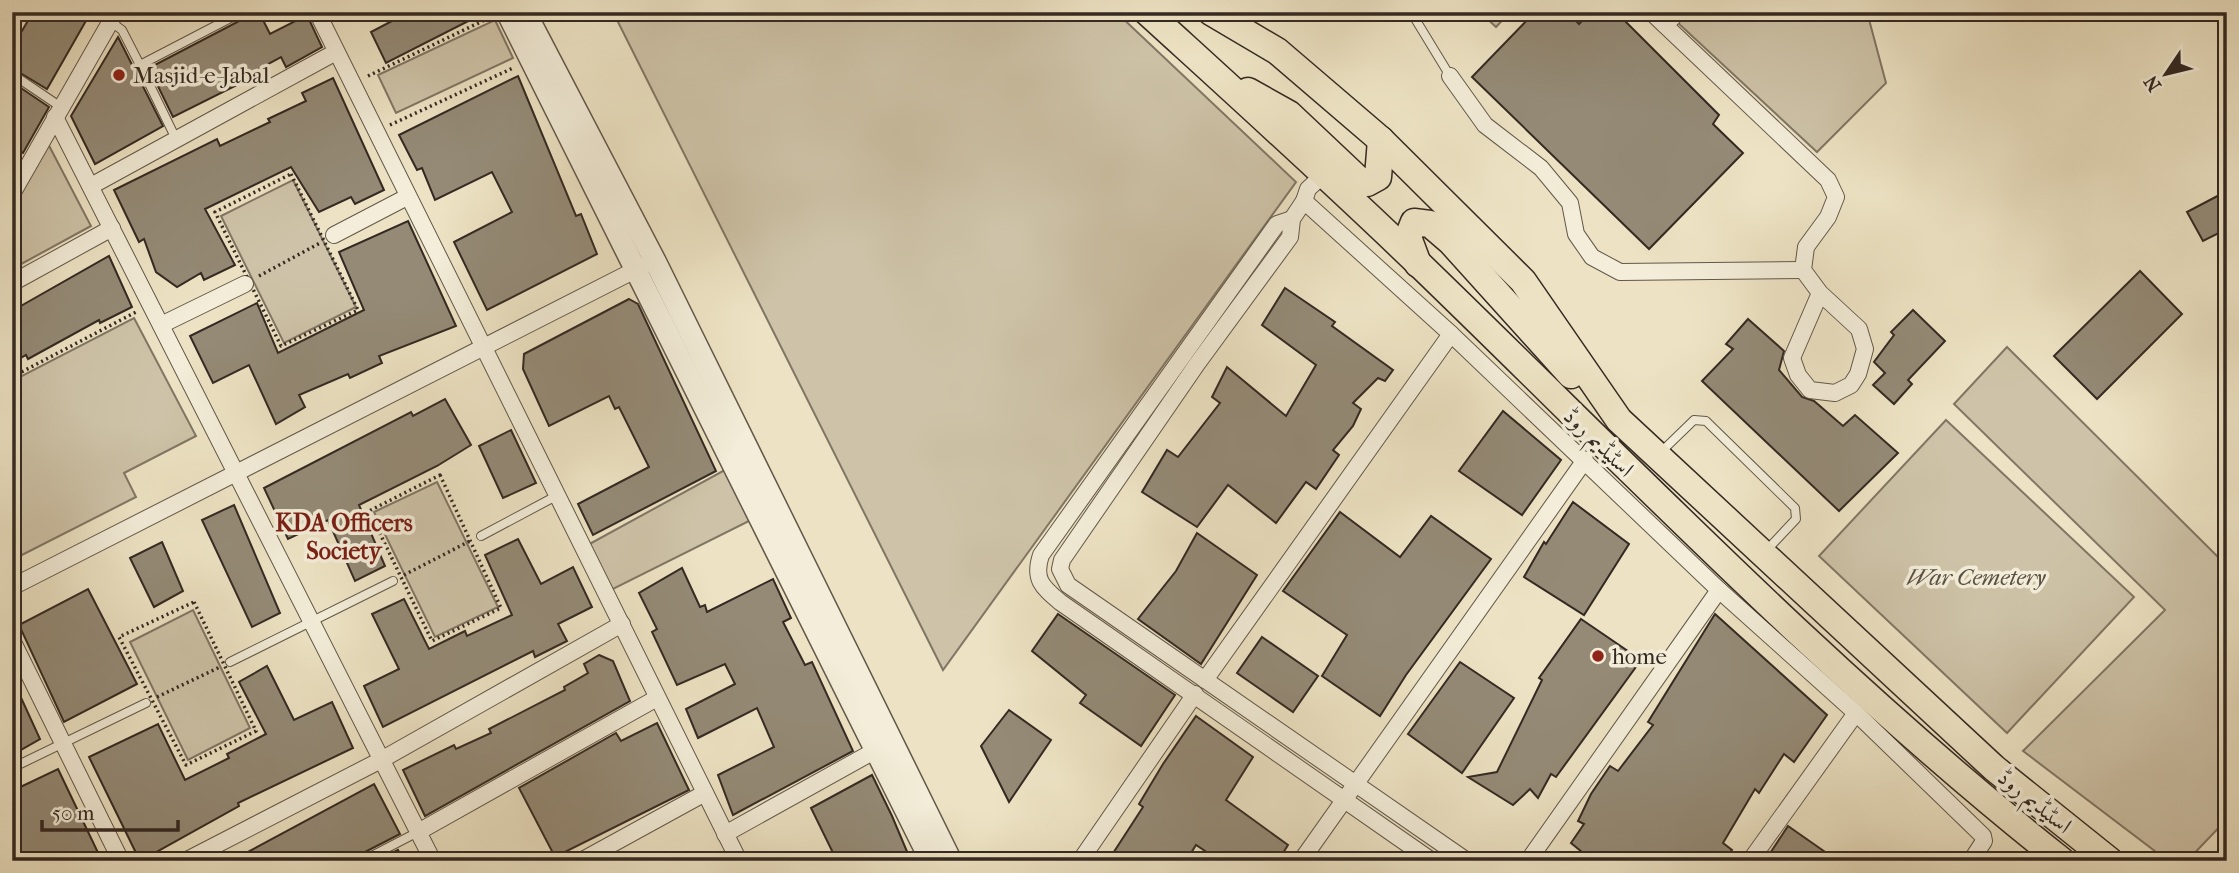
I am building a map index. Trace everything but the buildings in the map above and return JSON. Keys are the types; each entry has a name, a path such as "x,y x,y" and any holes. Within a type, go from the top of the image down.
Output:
{"main road":[{"name":"اسٹیڈیم روڈ","path":"1147,12 1418,264 1730,568 1981,795 2062,861"},
{"name":"اسٹیڈیم روڈ","path":"1211,12 1277,51 1381,140 1522,281 1619,419 1993,768 2110,861"},
{"path":"1208,67 1289,114 1359,180 1367,183 1378,177 1381,140"},
{"path":"1418,264 1408,237 1414,222 1430,223 1451,242 1573,377 1619,419"}],"street":[{"path":"317,12 739,861"},
{"path":"1651,12 1828,180 1836,197 1828,217 1806,247 1802,270 1820,293 1859,329 1865,349 1858,374 1851,385 1835,393 1820,394 1810,390 1798,375 1792,358 1820,293"},
{"path":"1665,25 1678,12"},
{"path":"503,13 524,24 951,861"},
{"path":"12,194 113,17"},
{"path":"524,24 531,60 645,265 931,861"},
{"path":"91,186 337,52"},
{"path":"1450,76 1485,125 1541,168 1570,203 1576,234 1592,257 1620,272 1802,270"},
{"path":"58,112 111,228 433,861"},
{"path":"1323,175 1308,189 1304,201 1292,219 1290,237 1197,364 1062,560 1060,569 1068,585 1358,783 1467,861"},
{"path":"329,238 407,197"},
{"path":"1304,201 1451,334 1719,590 1856,713 1984,838 1971,861"},
{"path":"1292,219 1277,224 1041,555 1036,571 1038,581 1060,602 1432,861"},
{"path":"12,283 111,228"},
{"path":"12,587 645,265"},
{"path":"161,325 247,283"},
{"path":"1205,680 1451,334"},
{"path":"1301,861 1585,460"},
{"path":"1528,861 1719,590"},
{"path":"185,861 382,760 622,624"},
{"path":"12,640 121,861"},
{"path":"1080,861 1195,694"},
{"path":"418,832 657,698"},
{"path":"1750,861 1856,713"},
{"path":"725,834 876,750"},
{"path":"581,861 705,793"}],"lane":[{"path":"140,65 242,12"},
{"path":"1411,12 1450,76"},
{"path":"113,17 177,139"},
{"path":"12,74 58,112"},
{"path":"1658,454 1694,420 1706,421 1795,508 1796,519 1764,554"},
{"path":"481,536 558,495"},
{"path":"227,664 396,579"},
{"path":"12,768 148,701"},
{"path":"362,861 418,832"}],"path":[{"path":"352,83 503,13"},
{"path":"375,131 531,60"},
{"path":"291,174 329,238 358,310 281,346 247,283 215,212 291,174"},
{"path":"247,283 329,238"},
{"path":"12,377 150,304"},
{"path":"440,475 501,608 432,641 396,579 369,511 440,475"},
{"path":"396,579 481,536"},
{"path":"194,602 227,664 256,731 186,765 148,701 119,637 194,602"},
{"path":"148,701 227,664"}],"green space":[{"path":"613,12 1116,12 1296,182 943,670"},
{"path":"1480,12 1510,12 1496,27"},
{"path":"1687,12 1867,12 1886,83 1817,152 1677,22"},
{"path":"495,20 513,58 396,113 378,75"},
{"path":"44,136 91,226 12,269 12,194"},
{"path":"293,180 356,307 284,343 221,216"},
{"path":"134,318 196,436 124,473 136,497 12,560 12,381"},
{"path":"2007,347 2227,566 2227,819 2187,861 2168,861 2023,751 2165,610 1954,404"},
{"name":"War Cemetery","path":"1946,420 2134,597 2007,733 1819,556"},
{"path":"734,465 759,516 605,593 584,547"},
{"path":"437,482 498,607 435,637 374,512"},
{"path":"193,610 250,728 188,760 130,642"}],"place":[{"name":"Masjid-e-Jabal","path":"119,75"},
{"name":"home","path":"1598,656"}],"district":[{"name":"KDA Officers Society","path":"344,537"}]}
